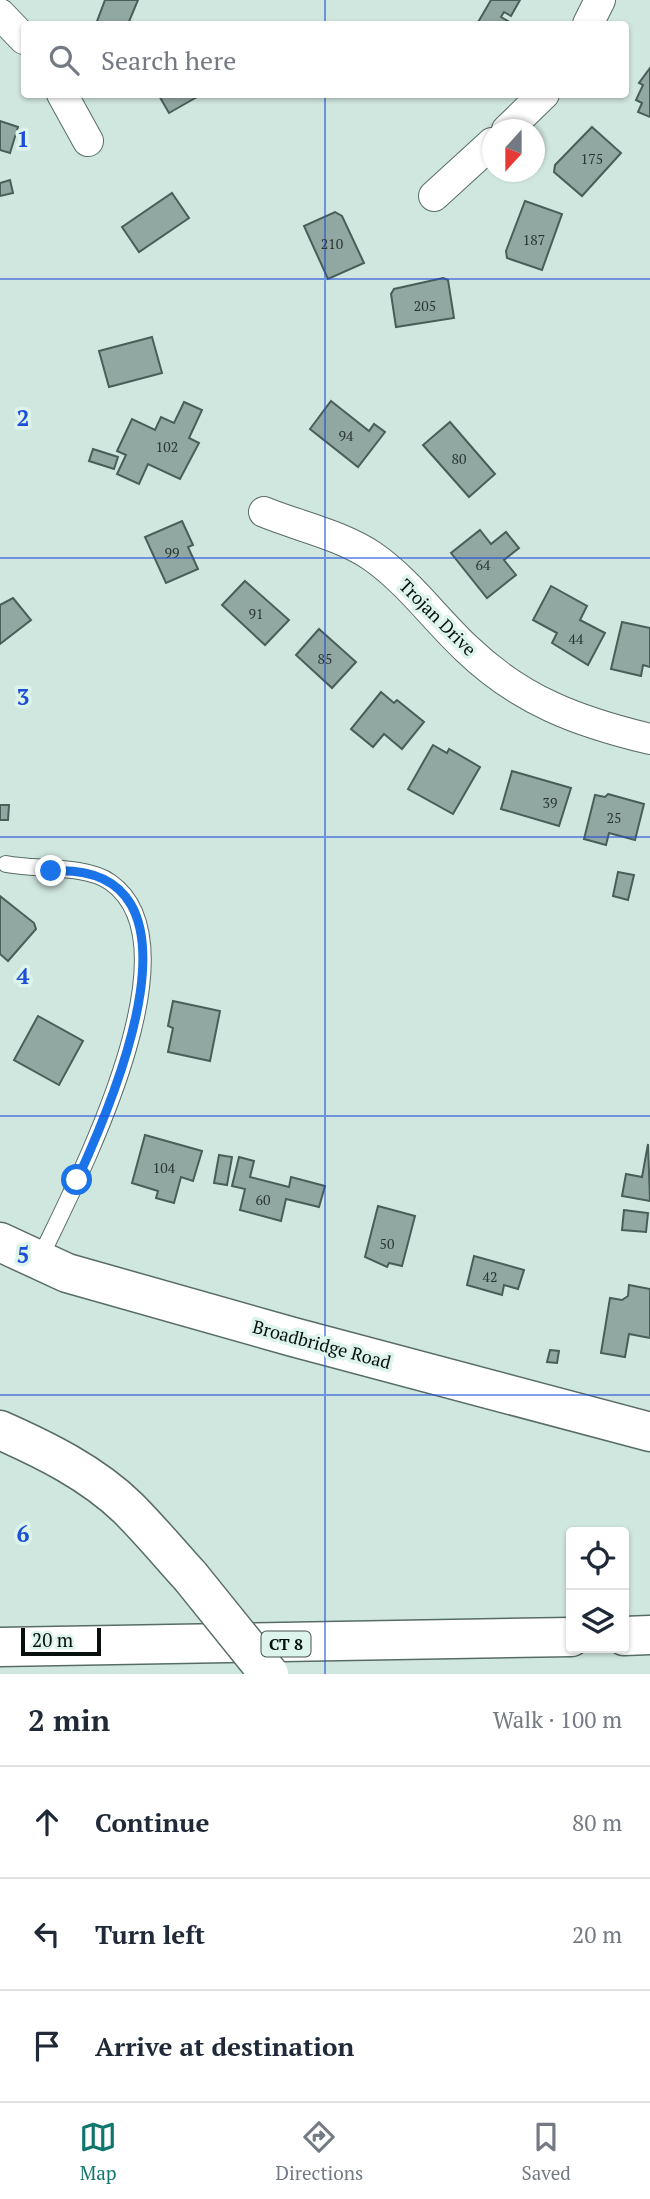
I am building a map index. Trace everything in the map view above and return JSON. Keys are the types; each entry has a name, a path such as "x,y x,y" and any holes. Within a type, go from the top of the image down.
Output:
{"main road":[{"name":"Broadbridge Road","path":"0,1241 67,1273 293,1337 650,1432"},
{"path":"0,1430 45,1450 92,1479 127,1507 190,1576 270,1674"},
{"path":"629,1636 650,1635"},
{"name":"CT 8","path":"0,1647 566,1637"}],"street":[{"path":"590,21 600,0"},
{"path":"0,14 21,36"},
{"path":"64,98 88,141"},
{"path":"518,119 540,98"},
{"path":"434,196 482,153"},
{"name":"Trojan Drive","path":"264,512 369,554 398,576 468,650 537,702 580,720 650,738"}],"lane":[{"path":"6,864 94,874 108,881 130,904 144,946 144,969 133,1029 103,1124 39,1260"}],"building":[{"path":"105,0 138,0 129,21 97,21"},
{"path":"491,0 520,0 511,16 504,12 501,17 508,21 479,21"},
{"path":"650,68 650,117 638,112 642,103 636,100 643,85 639,83"},
{"path":"160,98 195,98 169,113"},
{"path":"0,121 18,127 10,153 0,150"},
{"path":"592,127 621,153 582,196 554,172 555,165"},
{"path":"10,180 13,193 0,196 0,183"},
{"path":"172,193 189,218 139,252 122,227"},
{"path":"525,201 562,214 542,270 507,258 506,251"},
{"path":"335,212 342,216 364,263 328,279 304,226"},
{"path":"443,278 448,280 454,318 396,327 391,294 394,289"},
{"path":"152,337 162,373 109,387 99,351"},
{"path":"331,401 369,431 374,424 385,432 358,467 310,429"},
{"path":"184,402 202,410 189,438 199,443 180,479 148,464 139,484 117,474 126,455 117,451 132,419 155,430 161,417 174,423"},
{"path":"450,422 495,474 469,497 423,445"},
{"path":"93,449 118,457 114,469 89,461"},
{"path":"182,521 193,545 188,547 198,569 166,583 145,537"},
{"path":"480,530 491,544 506,532 519,548 504,560 516,575 487,598 451,553"},
{"path":"245,581 289,620 265,645 222,605"},
{"path":"551,586 587,606 580,620 605,633 588,665 552,643 557,633 533,620"},
{"path":"13,598 31,620 0,644 0,605"},
{"path":"622,622 650,628 650,667 643,665 641,676 611,669"},
{"path":"319,629 356,662 332,688 296,655"},
{"path":"381,692 394,703 397,700 424,722 402,749 384,734 373,747 351,729"},
{"path":"433,745 447,753 449,749 480,767 453,814 408,789"},
{"path":"512,771 571,788 559,826 501,809"},
{"path":"608,794 644,804 635,840 609,833 606,845 584,839 595,795 605,797"},
{"path":"0,805 9,805 8,820 0,820"},
{"path":"618,872 634,875 628,900 613,896"},
{"path":"0,896 34,923 36,929 8,961 0,954"},
{"path":"173,1001 220,1011 210,1061 168,1052 173,1028 168,1026"},
{"path":"38,1016 83,1041 59,1085 14,1060"},
{"path":"145,1135 202,1151 193,1181 181,1177 174,1203 156,1198 158,1191 132,1183"},
{"path":"648,1144 650,1201 622,1196 626,1174 642,1177"},
{"path":"219,1155 232,1157 227,1185 214,1183"},
{"path":"239,1157 254,1161 250,1177 289,1187 291,1177 325,1186 319,1207 286,1199 281,1221 240,1210 245,1189 232,1186"},
{"path":"378,1206 415,1216 402,1266 389,1263 387,1267 365,1257"},
{"path":"624,1210 648,1213 646,1232 622,1230"},
{"path":"474,1256 524,1270 518,1289 504,1285 502,1295 467,1285"},
{"path":"629,1285 650,1289 650,1338 629,1334 625,1357 601,1353 610,1298 622,1300 628,1296"},
{"path":"550,1350 559,1351 557,1363 547,1362"}],"route":[{"path":"51,871 70,870 94,874 120,890 130,904 144,946 144,969 133,1029 103,1124 77,1180"}]}
